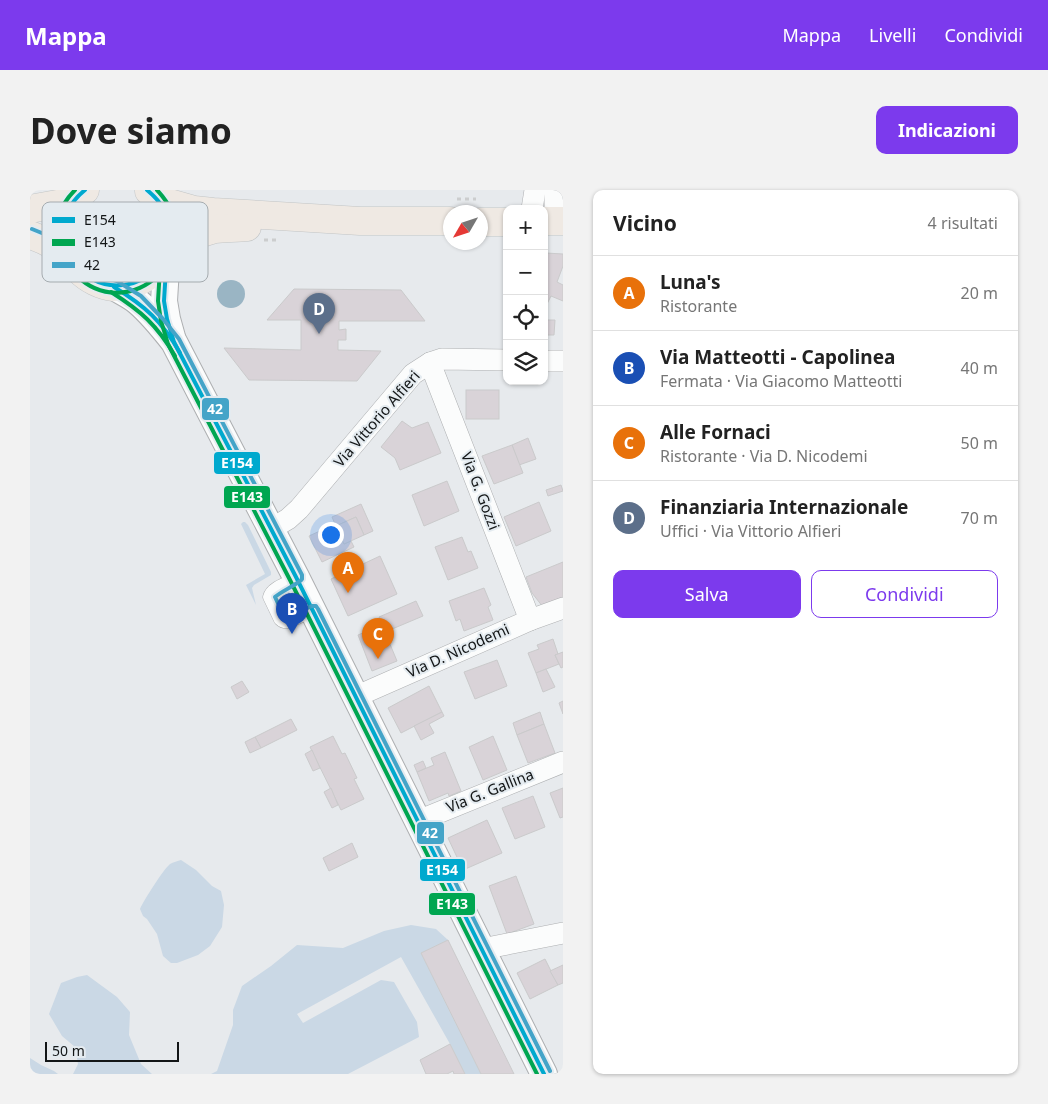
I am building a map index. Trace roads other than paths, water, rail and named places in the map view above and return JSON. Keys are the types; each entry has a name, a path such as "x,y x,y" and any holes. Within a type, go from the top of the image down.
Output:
{"main road":[{"path":"54,202 78,195"},
{"path":"153,195 172,202"},
{"path":"208,211 360,221"},
{"path":"208,232 215,229 360,221 443,221"},
{"path":"488,222 503,222"},
{"path":"30,235 42,240"},
{"path":"97,282 114,287 128,286 138,282"}],"street":[{"path":"535,190 549,218"},
{"path":"549,218 555,190"},
{"path":"165,282 164,301 174,342 296,577 544,1074"},
{"path":"114,287 146,309 174,342"},
{"name":"Via Vittorio Alfieri","path":"271,530 299,509 413,374 430,363 442,359 503,360"},
{"path":"548,361 563,361"},
{"name":"Via G. Gozzi","path":"430,363 530,620"},
{"name":"Via D. Nicodemi","path":"355,697 530,620 563,608"},
{"name":"Via G. Gallina","path":"418,821 563,762"},
{"path":"482,949 563,934"}],"place":[{"name":"Finanziaria Internazionale","path":"319,334"},
{"name":"Luna's","path":"348,593"},
{"name":"Via Matteotti - Capolinea","path":"292,634"},
{"name":"Alle Fornaci","path":"378,659"}]}
